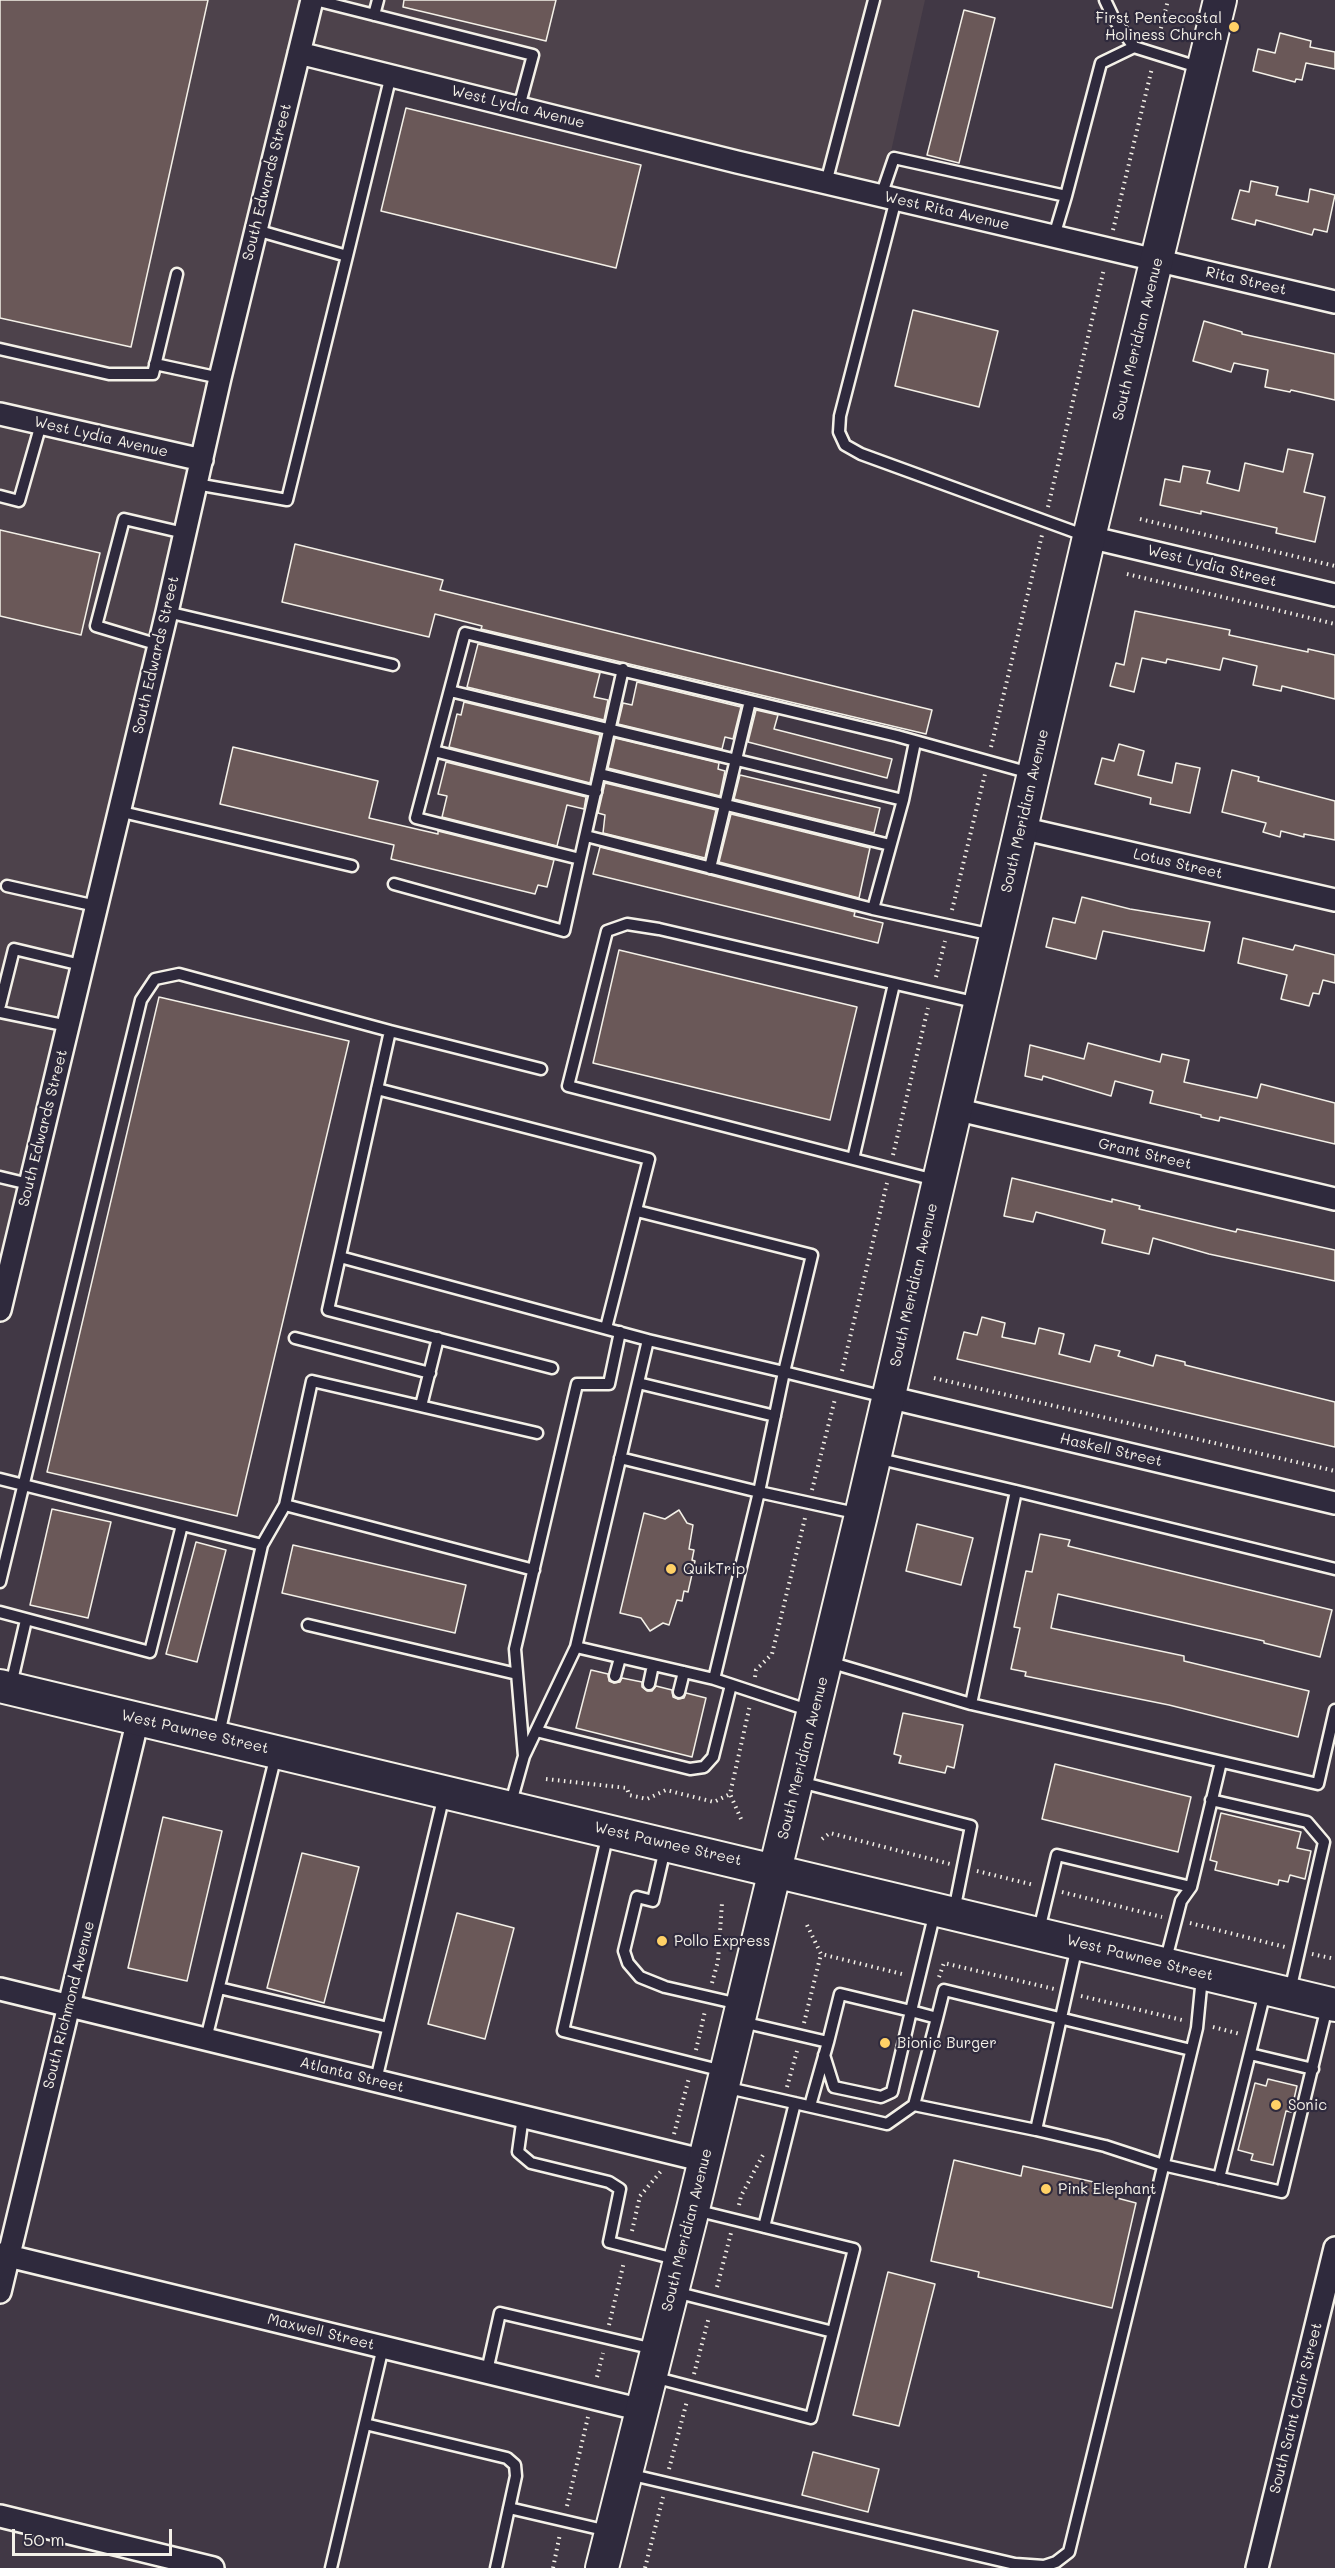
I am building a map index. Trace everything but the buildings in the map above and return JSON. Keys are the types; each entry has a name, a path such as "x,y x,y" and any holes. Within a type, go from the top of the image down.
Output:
{"main road":[{"name":"South Meridian Avenue","path":"602,2568 705,2161 814,1712 1089,537 1220,0"},
{"name":"West Pawnee Street","path":"5,1687 1332,2004"}],"street":[{"name":"South Edwards Street","path":"0,1310 7,1252 29,1184 68,1026 167,612 220,378 314,0"},
{"name":"West Lydia Avenue","path":"299,53 737,162"},
{"name":"West Rita Avenue","path":"737,162 1157,261"},
{"name":"Rita Street","path":"1157,261 1335,302"},
{"name":"West Lydia Avenue","path":"0,414 202,460"},
{"name":"West Lydia Street","path":"1089,537 1335,595"},
{"name":"Lotus Street","path":"1021,828 1335,900"},
{"name":"Grant Street","path":"955,1109 1335,1199"},
{"name":"Haskell Street","path":"888,1397 1335,1503"},
{"name":"South Richmond Avenue","path":"0,2292 4,2255 69,2005 138,1719"},
{"name":"Atlanta Street","path":"0,1989 705,2161"},
{"name":"South Saint Clair Street","path":"1257,2568 1335,2248"},
{"name":"Maxwell Street","path":"4,2255 642,2410"},
{"path":"0,2516 213,2568"}],"lane":[{"path":"314,0 533,55 519,107"},
{"path":"374,15 378,0"},
{"path":"826,183 874,0"},
{"path":"1105,0 1114,19 1134,47 1204,68"},
{"path":"1054,236 1101,63 1134,47"},
{"path":"196,484 287,500 391,75"},
{"path":"1066,196 894,158 889,197 840,416 839,432 845,446 1089,537"},
{"path":"256,230 347,256"},
{"path":"0,349 110,374 153,374 177,274"},
{"path":"155,364 220,378"},
{"path":"0,496 20,501 41,424"},
{"path":"159,645 96,626 124,519 184,533"},
{"path":"167,612 393,665"},
{"path":"580,859 416,818 465,633 623,669 1034,774"},
{"path":"394,884 564,931 623,669"},
{"path":"450,691 903,800"},
{"path":"710,868 727,805 750,701"},
{"path":"873,909 903,800 915,742"},
{"path":"434,751 596,792"},
{"path":"600,774 890,845"},
{"path":"118,811 352,866"},
{"path":"586,836 873,909 996,935"},
{"path":"7,886 96,906"},
{"path":"938,1181 568,1086 607,931 627,924 659,929 980,1004"},
{"path":"0,1005 14,949 81,965"},
{"path":"0,1582 141,1000 154,979 179,974 541,1069"},
{"path":"853,1159 894,984"},
{"path":"0,1012 68,1026"},
{"path":"390,1031 328,1310 552,1368"},
{"path":"377,1089 649,1159 606,1328"},
{"path":"0,1177 29,1184"},
{"path":"637,1211 812,1255 714,1679"},
{"path":"340,1257 648,1340 888,1397"},
{"path":"524,1756 515,1649 577,1384 609,1384 620,1332"},
{"path":"295,1338 429,1374"},
{"path":"421,1406 438,1338"},
{"path":"510,1807 524,1756 576,1647 648,1340"},
{"path":"219,1738 262,1545 285,1504 312,1381 537,1433"},
{"path":"638,1383 775,1416"},
{"path":"620,1458 861,1515"},
{"path":"874,1458 1335,1569"},
{"path":"0,1479 262,1545"},
{"path":"971,1704 1016,1491"},
{"path":"285,1504 534,1570"},
{"path":"0,1612 150,1652 182,1525"},
{"path":"5,1687 26,1620"},
{"path":"308,1625 517,1674"},
{"path":"576,1647 714,1679 814,1712"},
{"path":"615,1676 620,1658"},
{"path":"826,1661 971,1704 1318,1784 1335,1710"},
{"path":"649,1684 653,1665"},
{"path":"679,1692 684,1672"},
{"path":"536,1731 690,1769 704,1767 713,1757 731,1685"},
{"path":"598,1746 601,1734"},
{"path":"631,1754 634,1743"},
{"path":"662,1762 665,1750"},
{"path":"206,2039 277,1751"},
{"path":"1165,1964 1181,1901 1191,1887 1221,1762"},
{"path":"797,1781 971,1826 963,1867 945,1911 911,2011 892,2092 880,2097 834,2087 824,2055"},
{"path":"376,2080 445,1792"},
{"path":"1211,1800 1307,1822 1324,1842 1300,1950 1250,2054 1219,2178"},
{"path":"609,1830 563,2031 724,2079 789,2102 887,2124 914,2105 944,1990 1191,2050"},
{"path":"666,1844 653,1901 637,1897 625,1956 633,1971 640,1977 665,1987 801,2035 828,2042"},
{"path":"1038,1934 1057,1855 1191,1887"},
{"path":"1036,2130 1078,1943"},
{"path":"626,2473 1015,2564 1044,2566 1056,2562 1069,2552 1197,2028 1203,1973"},
{"path":"219,1988 388,2028"},
{"path":"810,2106 840,1994 937,2018"},
{"path":"914,2105 1105,2146 1163,2165 1282,2192 1332,2004"},
{"path":"1250,2054 1313,2069"},
{"path":"764,2227 789,2102"},
{"path":"523,2116 518,2152 531,2163 609,2182 620,2189 609,2242 680,2260"},
{"path":"487,2371 500,2313 654,2363 691,2387 811,2418 854,2249 693,2209"},
{"path":"672,2291 833,2332"},
{"path":"331,2568 383,2347"},
{"path":"365,2424 507,2458 515,2465 516,2476 496,2568"},
{"path":"509,2508 611,2532"}],"path":[{"path":"1140,519 1335,566"},
{"path":"1127,574 1335,624"},
{"path":"934,1378 1335,1471"},
{"path":"546,1779 627,1788 629,1795 646,1799 666,1790 714,1802 730,1794"},
{"path":"822,1839 830,1833 1335,1959"},
{"path":"789,2102 801,2035 821,1954"},
{"path":"645,2568 741,2196 766,2150"}],"shaded area":[{"path":"0,0 925,0 881,196 299,53 0,1305"}],"place":[{"name":"First Pentecostal Holiness Church","path":"1234,27"},
{"name":"QuikTrip","path":"671,1569"},
{"name":"Pollo Express","path":"662,1941"},
{"name":"Bionic Burger","path":"885,2043"},
{"name":"Sonic","path":"1276,2105"},
{"name":"Pink Elephant","path":"1046,2189"}]}
